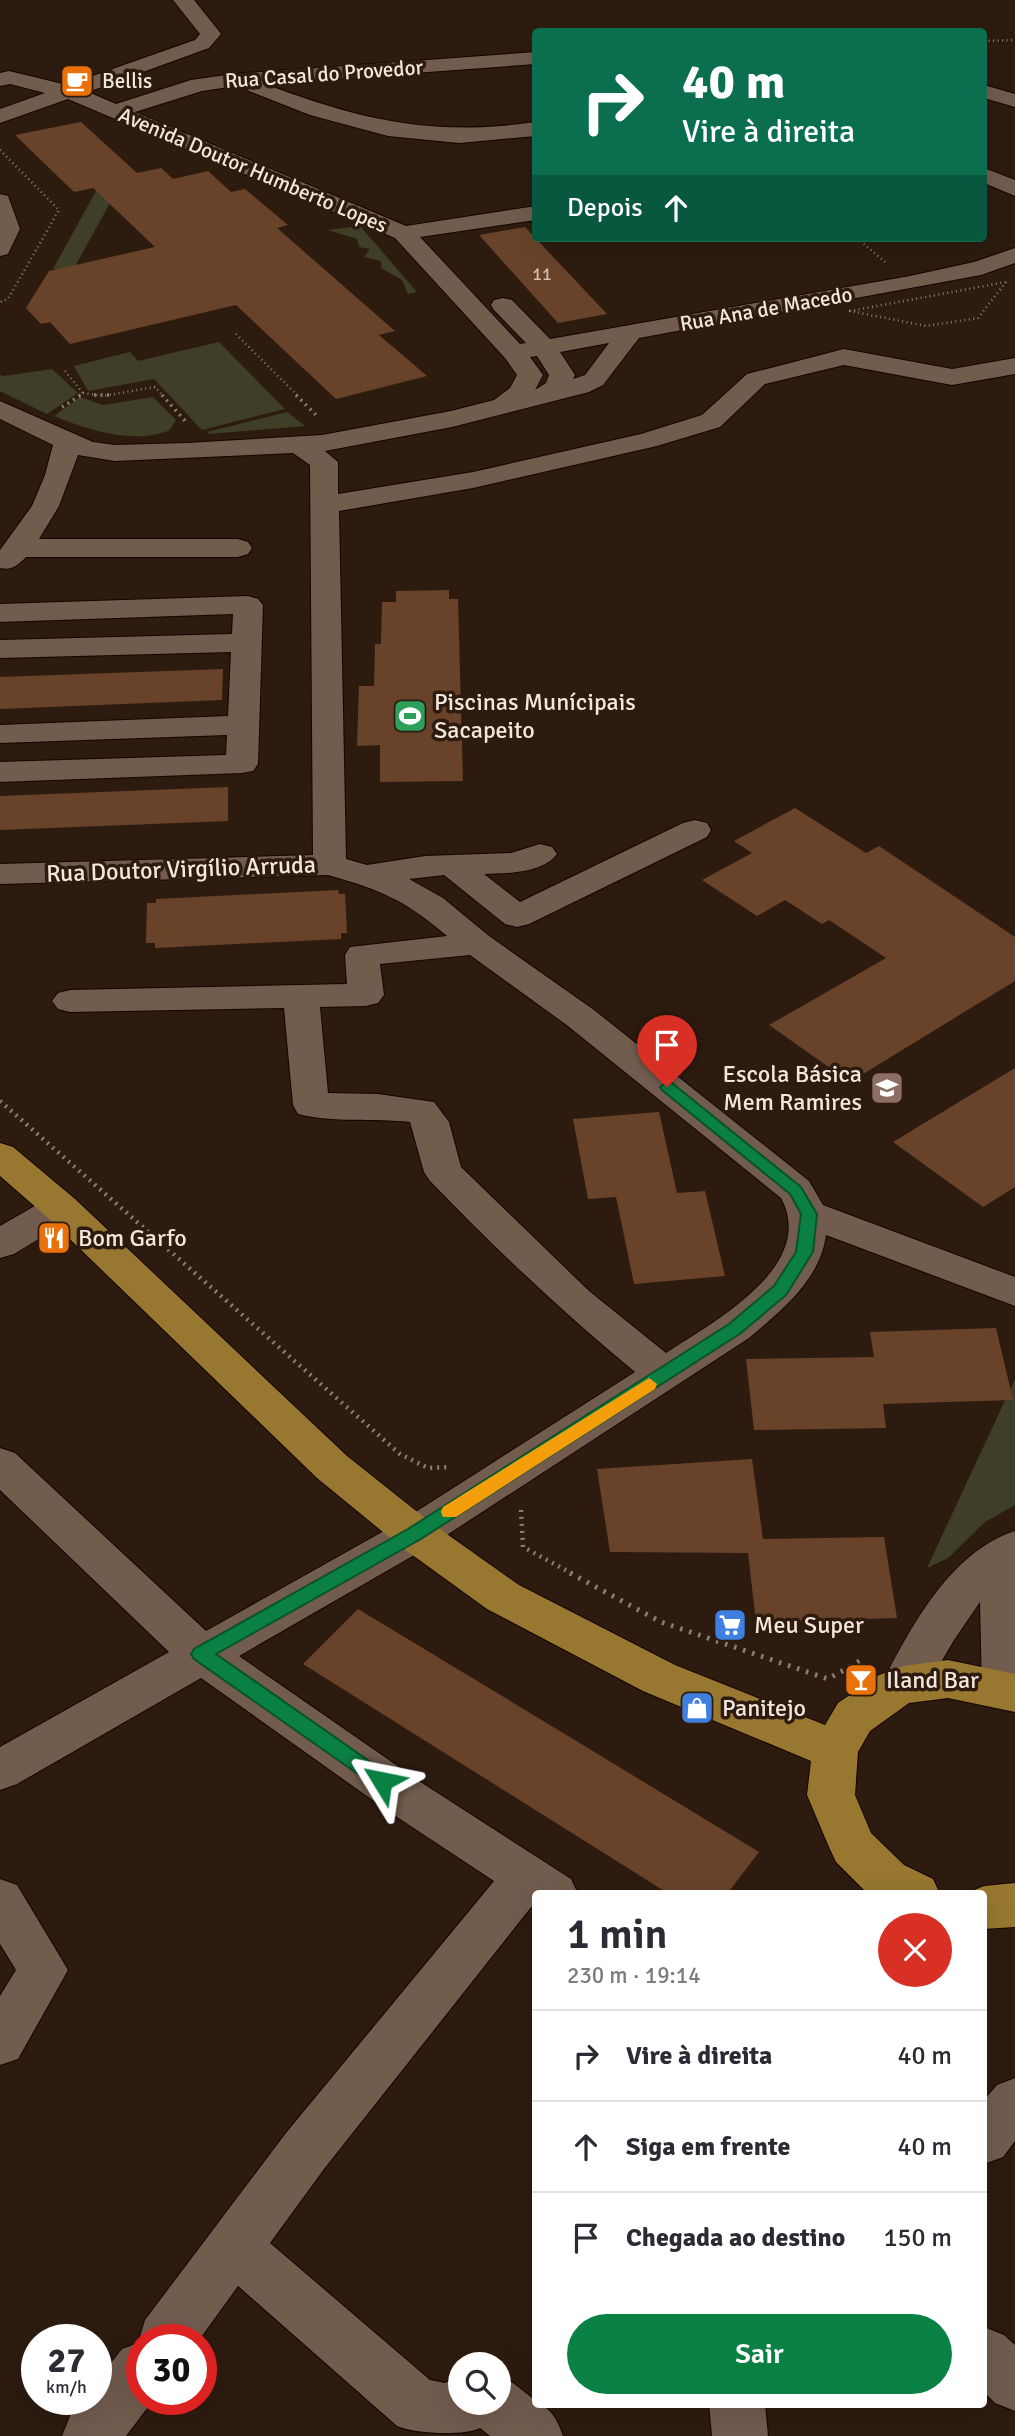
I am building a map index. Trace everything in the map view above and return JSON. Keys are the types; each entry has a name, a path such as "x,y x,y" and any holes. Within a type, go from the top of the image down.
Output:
{"main road":[{"path":"0,1156 61,1208 332,1467 415,1534 503,1597 659,1678 835,1750"},
{"path":"892,1889 853,1847 831,1795 835,1750 854,1717 895,1688 904,1685 948,1679 1010,1692"},
{"path":"987,1908 1015,1905"}],"street":[{"path":"0,116 202,44 211,34 183,0"},
{"name":"Rua Casal do Provedor","path":"127,107 199,85 233,80 532,58"},
{"name":"Avenida Doutor Humberto Lopes","path":"3,74 127,107 403,233 514,353 530,375 521,392 503,406"},
{"path":"233,80 314,111 371,127 447,136 494,137 532,130"},
{"path":"92,84 127,107 430,229 450,249"},
{"path":"987,92 1015,101"},
{"path":"987,111 1015,116"},
{"path":"987,176 1015,189"},
{"path":"0,201 8,229 0,249"},
{"path":"403,233 532,214"},
{"name":"Rua Ana de Macedo","path":"514,353 910,283 981,268 1015,255"},
{"path":"488,288 545,348 562,375 558,386 549,396"},
{"path":"0,410 67,443 89,450 115,453 298,444 384,433 549,396 594,380 630,333"},
{"path":"323,505 473,480 648,440 711,421 755,379 844,357 952,377 1015,366"},
{"path":"9,558 55,489 67,443"},
{"path":"298,444 324,462 330,865"},
{"path":"9,558 238,548"},
{"path":"0,613 248,605 242,764 0,772"},
{"path":"0,649 246,643"},
{"path":"0,734 243,725"},
{"path":"452,865 517,917 695,830"},
{"path":"365,875 452,865 515,863 540,855"},
{"name":"Rua Doutor Virgílio Arruda","path":"0,874 330,865 392,883 431,905 477,944 581,1018 796,1190 809,1214"},
{"path":"70,1001 366,995 362,955 477,944"},
{"path":"301,997 311,1105 378,1106 421,1111 430,1122 443,1172 546,1275 664,1374"},
{"path":"0,1244 61,1208"},
{"path":"0,1770 415,1534 735,1328 780,1290 804,1252 809,1214 1015,1292"},
{"path":"0,1464 201,1654 405,1797 541,1885"},
{"path":"904,1685 960,1597 1010,1558"},
{"path":"1010,1558 1010,1692"},
{"path":"177,2324 305,2151 532,1895"},
{"path":"0,1900 43,1970 0,2042"},
{"path":"987,2135 1015,2102"},
{"path":"233,2246 417,2406 448,2412"},
{"path":"987,2358 1015,2383"},
{"path":"105,2430 126,2395"},
{"path":"737,2408 740,2436"},
{"path":"508,2415 535,2436"}],"path":[{"path":"987,41 1015,40"},
{"path":"236,334 319,418"},
{"path":"65,371 83,393 103,396 155,387 191,427"},
{"path":"56,411 83,393"},
{"path":"0,1101 400,1454 428,1468 458,1466 468,1461 521,1506 523,1547 661,1622 828,1679 870,1655"}],"green space":[{"path":"96,191 110,203 73,270 53,269"},
{"path":"360,226 417,292 408,294 402,280 381,268 381,261 364,257 370,249 359,247 357,239 328,230"},
{"path":"219,342 285,409 202,430 154,379 88,391 74,366 130,352 138,361"},
{"path":"52,369 78,393 47,414 0,391 0,375"},
{"path":"80,397 103,405 153,397 176,420 170,430 157,434 127,436 96,431 54,416"},
{"path":"287,412 305,426 209,434 207,432"},
{"path":"1015,1379 1015,1505 985,1522 948,1558 927,1568"}],"building":[{"path":"81,122 137,173 161,168 173,179 208,171 231,192 245,189 288,225 277,228 395,331 379,335 427,376 336,399 236,305 70,344 50,322 41,324 26,308 49,271 155,247 93,188 74,192 15,135"},
{"path":"525,227 532,234 532,242 539,242 607,314 558,323 479,235"},
{"name":"Piscinas Munícipais Sacapeito","path":"449,590 449,599 458,599 463,781 380,782 380,745 357,746 359,686 374,686 375,644 381,644 382,602 396,602 396,591"},
{"path":"223,669 222,700 0,709 0,677"},
{"path":"228,787 228,821 0,830 0,796"},
{"path":"795,808 866,853 879,846 1015,937 1015,981 850,1082 769,1025 886,958 829,920 822,924 785,900 757,916 702,880 752,853 734,841"},
{"path":"338,890 339,894 345,894 347,933 341,933 341,939 155,948 155,943 146,943 147,903 156,903 156,899"},
{"path":"1015,1068 1015,1187 983,1207 893,1142"},
{"path":"659,1112 677,1193 705,1191 725,1276 634,1284 616,1197 588,1199 573,1119"},
{"path":"996,1328 1013,1400 883,1404 886,1428 754,1430 746,1359 874,1357 870,1332"},
{"path":"752,1459 763,1539 884,1537 897,1618 756,1622 748,1553 610,1552 597,1469"},
{"path":"358,1609 759,1852 730,1890 663,1890 303,1664"}],"slow traffic":[{"path":"450,1512 649,1384"}],"place":[{"name":"Bellis","path":"77,81"},
{"name":"Piscinas Munícipais Sacapeito","path":"410,716"},
{"name":"Escola Básica Mem Ramires","path":"887,1088"},
{"name":"Bom Garfo","path":"54,1238"},
{"name":"Meu Super","path":"730,1625"},
{"name":"Iland Bar","path":"861,1680"},
{"name":"Panitejo","path":"697,1708"}],"route":[{"path":"382,1781 201,1654 415,1534 735,1328 780,1290 804,1252 809,1214 796,1190 667,1087"}]}
